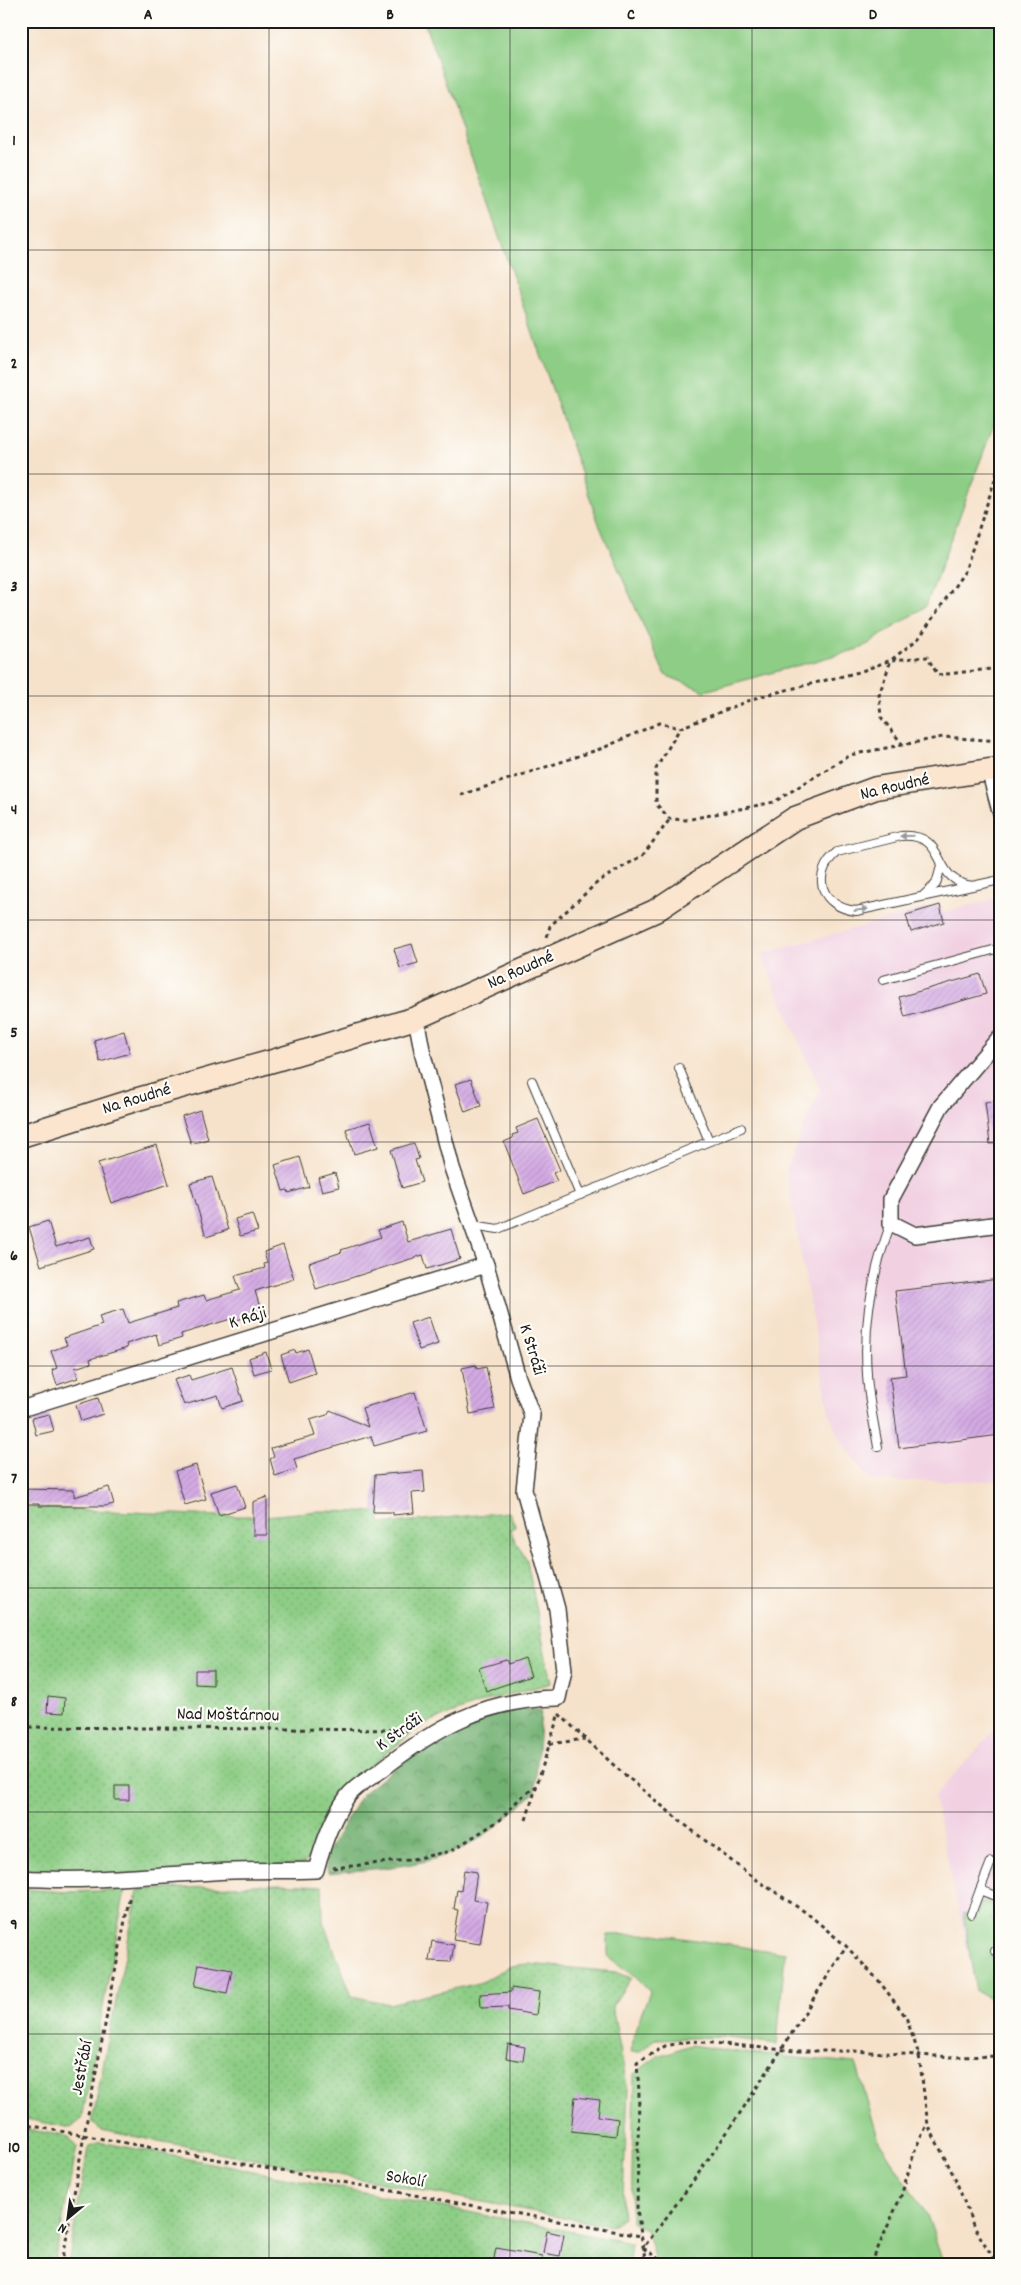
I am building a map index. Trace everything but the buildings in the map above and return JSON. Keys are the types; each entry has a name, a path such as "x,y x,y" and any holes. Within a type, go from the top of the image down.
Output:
{"street":[{"path":"995,770 1000,810"},
{"name":"Na Roudné","path":"21,1136 138,1099 416,1018 655,911 795,818 876,788 995,770"},
{"name":"K Stráži","path":"316,1870 324,1840 348,1795 435,1730 484,1708 532,1698 558,1698 564,1670 557,1609 524,1490 532,1415 518,1378 486,1265 452,1168 423,1055 416,1018"},
{"path":"1000,1037 941,1106 891,1199 891,1223 916,1235 1000,1224"},
{"name":"K Ráji","path":"21,1409 486,1265"},
{"path":"21,1878 62,1880 133,1879 233,1871 316,1870"}],"lane":[{"path":"973,886 954,881 946,873 931,844 922,838 912,835 846,848 837,852 828,859 823,868 822,879 823,890 836,906 856,912 920,897 973,886 1000,880"},
{"path":"920,897 936,884 941,864"},
{"path":"883,980 1000,948"},
{"path":"679,1068 709,1141"},
{"path":"532,1081 580,1195"},
{"path":"472,1225 498,1229 741,1128"},
{"path":"878,1447 867,1375 868,1316 879,1255 891,1223"},
{"path":"970,1914 991,1862"},
{"path":"980,1890 1000,1898"}],"path":[{"path":"902,745 881,718 879,695 891,660 919,638 965,571 1000,464"},
{"path":"461,795 603,748 659,723 680,728 758,697 859,672 891,660 927,657 938,675 1000,668"},
{"path":"680,728 656,769 656,804 670,818 686,820 774,802 850,755 943,738 1000,741"},
{"path":"540,962 550,926 599,880 643,855 670,818"},
{"path":"21,1250 29,1314 21,1348"},
{"path":"526,1820 559,1714 558,1698"},
{"path":"559,1714 618,1769 680,1821 752,1876 808,1914 846,1946 879,1981 906,2017 919,2055 928,2125 955,2178 973,2225 997,2264"},
{"name":"Nad Moštárnou","path":"21,1727 435,1730"},
{"path":"550,1744 585,1739"},
{"path":"316,1870 408,1860 450,1851 500,1820 520,1798 538,1785"},
{"name":"Jestřábí","path":"62,2264 84,2135 133,1879"},
{"path":"643,2248 691,2187 783,2049 846,1946"},
{"path":"646,2264 637,2210 639,2092 637,2063 665,2046 692,2041 783,2049 919,2055 1000,2056"},
{"name":"Sokolí","path":"21,2124 642,2236"},
{"path":"871,2264 901,2196 916,2147 928,2125"},
{"path":"643,2248 666,2264"}],"shaded area":[{"path":"1000,897 1000,1481 871,1481 843,1444 829,1413 786,1169 820,1090 761,954 940,905 942,913"},
{"path":"1000,1724 1000,2003 976,1991 934,1797"}],"green space":[{"path":"424,21 1000,21 1000,408 926,606 862,648 705,691 665,675 600,527"},
{"path":"21,1507 219,1516 265,1516 319,1511 379,1512 381,1524 509,1512 516,1526 510,1531 527,1561 551,1683 489,1700 426,1723 338,1790 312,1854 304,1864 115,1876 21,1873"},
{"path":"506,1709 541,1710 535,1792 486,1834 475,1842 452,1853 407,1865 328,1873 325,1856 362,1794 433,1738"},
{"path":"999,1858 1000,1888 993,1885 991,1879"},
{"path":"278,1884 322,1886 323,1922 352,1996 389,2004 479,1983 511,1966 528,1964 616,1972 631,1978 612,2006 628,2090 622,2218 610,2226 100,2130 92,2122 138,1890"},
{"path":"21,1889 69,1892 125,1890 82,2119 71,2128 21,2118"},
{"path":"986,1902 996,1906 990,1919 1000,1923 1000,1932 990,1957 1000,1962 1000,2003 976,1991 963,1913 975,1918 981,1903"},
{"path":"655,1934 785,1953 777,2044 721,2037 656,2039 639,2052 631,2052 636,2027 650,1992 636,1977 608,1957 608,1935"},
{"path":"691,2045 751,2054 856,2063 879,2141 927,2215 944,2264 656,2264 646,2229 631,2222 634,2074 658,2056"},
{"path":"21,2128 69,2137 77,2147 54,2264 21,2264"},
{"path":"100,2142 631,2243 629,2264 68,2264 88,2148"}]}
